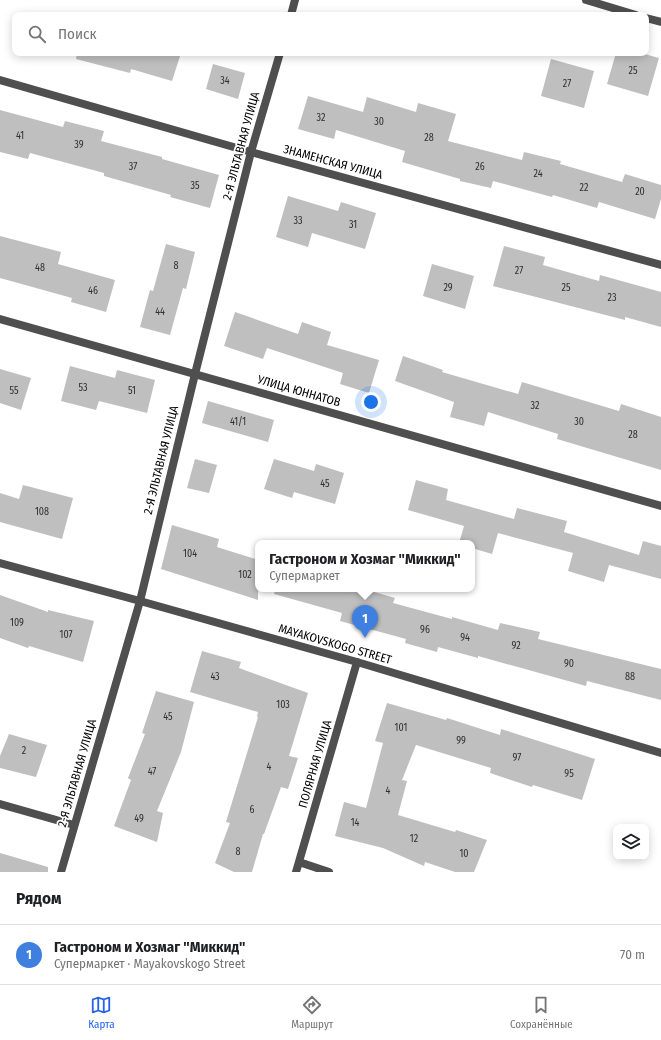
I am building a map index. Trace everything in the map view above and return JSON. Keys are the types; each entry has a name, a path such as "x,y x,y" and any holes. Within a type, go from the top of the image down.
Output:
{"street":[{"path":"292,12 295,0"},
{"path":"586,0 626,12"},
{"path":"649,19 661,22"},
{"name":"2-Я ЭЛЬТАВНАЯ УЛИЦА","path":"61,872 140,601 251,152 279,56"},
{"name":"ЗНАМЕНСКАЯ УЛИЦА","path":"0,80 251,152 661,265"},
{"name":"УЛИЦА ЮННАТОВ","path":"0,319 661,506"},
{"name":"MAYAKOVSKOGO STREET","path":"0,563 357,662 661,753"},
{"name":"ПОЛЯРНАЯ УЛИЦА","path":"296,872 357,662"},
{"path":"0,804 74,825"},
{"path":"299,862 329,872"}],"building":[{"path":"649,55 659,58 648,96 607,84 615,56"},
{"path":"76,56 180,56 172,81 131,69 130,73 76,59"},
{"path":"551,59 594,71 584,108 541,96"},
{"path":"213,64 245,73 238,99 206,89"},
{"path":"308,96 363,112 367,97 416,112 418,103 456,114 448,141 522,160 524,152 561,161 560,164 622,182 625,174 661,185 661,199 655,219 599,202 597,208 553,195 552,197 493,181 491,188 460,181 460,179 402,162 405,151 336,130 334,139 298,129"},
{"path":"0,110 63,127 65,121 104,131 101,141 162,157 162,159 219,175 210,208 104,176 104,173 30,153 28,159 0,152"},
{"path":"288,196 338,211 341,202 376,213 365,249 312,233 308,247 276,237"},
{"path":"0,236 61,252 58,264 115,280 106,312 71,302 72,298 0,278"},
{"path":"166,244 195,252 186,289 183,288 170,335 140,327 150,290 153,291"},
{"path":"504,246 545,257 543,265 599,281 600,275 661,292 661,327 625,317 625,320 493,286"},
{"path":"432,264 474,276 465,309 423,296"},
{"path":"235,312 298,334 302,322 331,332 327,345 379,360 369,393 340,384 343,373 267,348 263,359 224,346"},
{"path":"403,356 443,370 442,372 518,394 522,382 619,411 621,404 661,417 661,470 557,439 558,434 488,412 484,426 450,417 454,402 395,381"},
{"path":"70,366 115,378 117,370 155,380 147,413 99,401 96,410 61,401"},
{"path":"0,369 31,378 21,410 0,403"},
{"path":"208,401 274,420 268,442 202,423"},
{"path":"195,459 217,465 209,493 187,488"},
{"path":"274,459 314,471 316,464 344,473 335,504 294,492 292,498 264,489"},
{"path":"416,480 448,489 446,500 514,519 517,508 567,521 564,532 639,555 643,541 661,546 661,579 609,565 604,582 568,571 573,553 498,533 492,554 475,549 475,540 460,540 464,526 408,510"},
{"path":"23,485 73,498 62,539 0,522 0,493 19,499"},
{"path":"172,525 219,539 217,547 255,559 255,592 258,592 258,600 161,569"},
{"path":"274,592 374,592 395,598 393,603 452,619 452,617 498,630 500,623 540,632 538,639 661,669 661,700 587,681 586,686 478,656 478,658 438,647 437,652 405,643 406,639 340,621 342,613 274,594"},
{"path":"0,595 48,612 48,610 94,621 83,662 29,646 28,648 0,638"},
{"path":"202,651 241,662 239,668 308,693 289,756 298,758 288,789 281,787 263,834 252,872 234,872 215,863 230,823 226,822 258,717 258,712 190,692"},
{"path":"156,691 194,702 181,752 157,811 163,813 157,842 114,826 131,780 128,778 145,734 142,733"},
{"path":"387,703 446,720 447,718 500,735 501,729 595,759 582,800 533,785 532,787 490,773 491,768 416,745 402,780 407,781 398,815 455,832 456,830 487,840 474,872 455,872 425,862 424,866 383,848 335,836 344,802 366,808 383,743 375,741"},
{"path":"9,734 47,745 36,777 0,768 0,756"},
{"path":"0,853 48,867 48,872 0,872"}],"place":[{"name":"Гастроном и Хозмаг \"Миккид\"","path":"365,638"}]}
